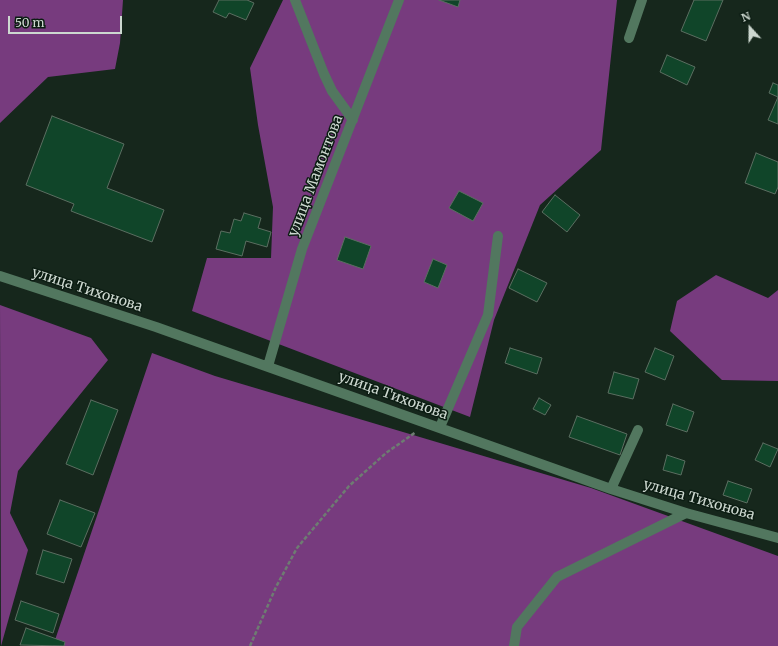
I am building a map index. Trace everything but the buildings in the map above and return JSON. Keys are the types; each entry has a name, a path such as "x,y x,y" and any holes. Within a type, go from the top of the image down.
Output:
{"street":[{"path":"295,0 332,91 353,120"},
{"name":"улица Мамонтова","path":"268,366 302,250 400,0"},
{"path":"629,38 642,0"},
{"path":"435,426 488,315 498,236"},
{"name":"улица Тихонова","path":"0,276 148,324 611,489 686,514 778,538"},
{"path":"611,489 638,430"},
{"path":"514,646 517,626 557,577 686,514"}],"path":[{"path":"250,646 276,587 297,548 349,486 386,453 409,436 435,426"}],"shaded area":[{"path":"0,0 123,0 120,43 115,69 48,77 0,123"},
{"path":"283,0 617,0 601,150 540,205 494,320 470,417 192,311 207,258 271,258 273,207 258,125 250,68"},
{"path":"716,275 768,298 778,290 778,381 722,380 670,331 677,301"},
{"path":"0,305 91,338 108,360 18,471 10,513 28,550 1,646"},
{"path":"152,353 215,376 591,488 778,556 778,646 53,646"}]}
